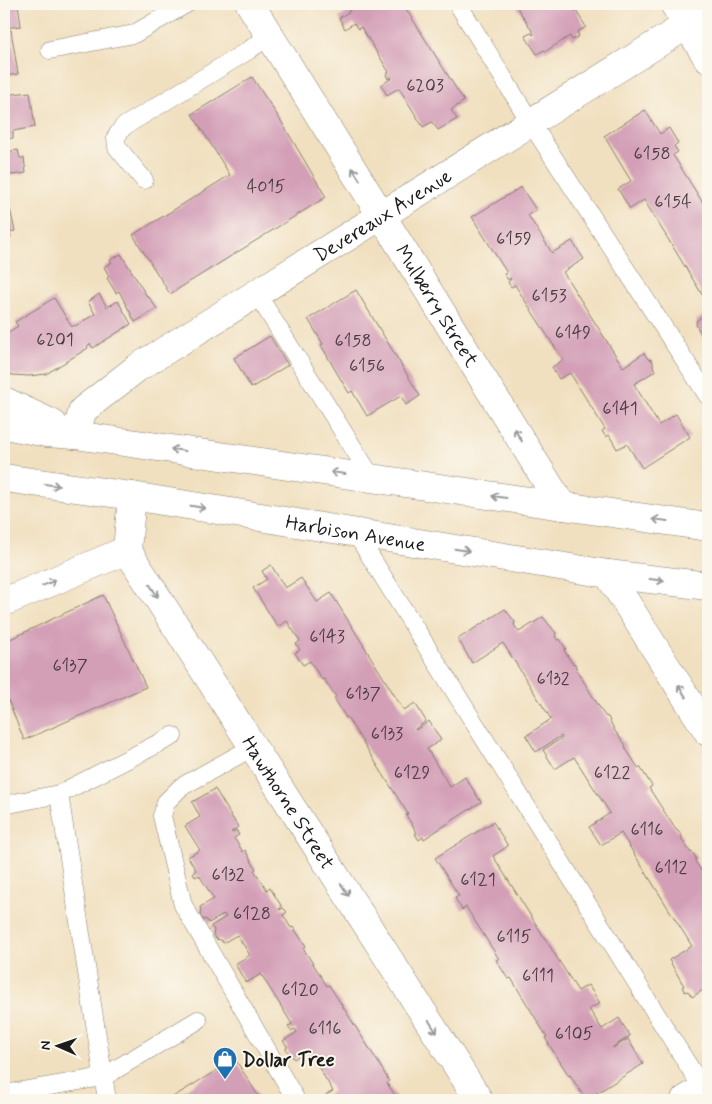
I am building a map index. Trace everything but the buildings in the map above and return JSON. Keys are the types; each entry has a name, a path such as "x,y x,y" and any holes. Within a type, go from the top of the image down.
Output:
{"street":[{"name":"Mulberry Street","path":"250,4 562,506"},
{"name":"Devereaux Avenue","path":"74,434 84,410 137,368 531,123 690,14"},
{"path":"690,14 708,59"},
{"path":"4,400 74,434"},
{"path":"4,425 47,433 74,434 708,527"},
{"name":"Harbison Avenue","path":"4,478 132,496 608,574 708,586"},
{"path":"4,602 128,550 132,496"},
{"name":"Hawthorne Street","path":"128,550 479,1100"},
{"path":"608,574 708,732"}],"lane":[{"path":"50,50 134,34 186,4"},
{"path":"458,4 531,123 708,396"},
{"path":"144,180 117,147 116,137 123,127 269,36"},
{"path":"257,294 372,478"},
{"path":"355,532 699,1092"},
{"path":"4,806 60,794 173,736"},
{"path":"253,747 181,787 166,802 162,816 183,905 296,1100"},
{"path":"60,794 106,1100"},
{"path":"4,1094 103,1077 198,1020"}],"place":[{"name":"Dollar Tree","path":"225,1080"}]}
